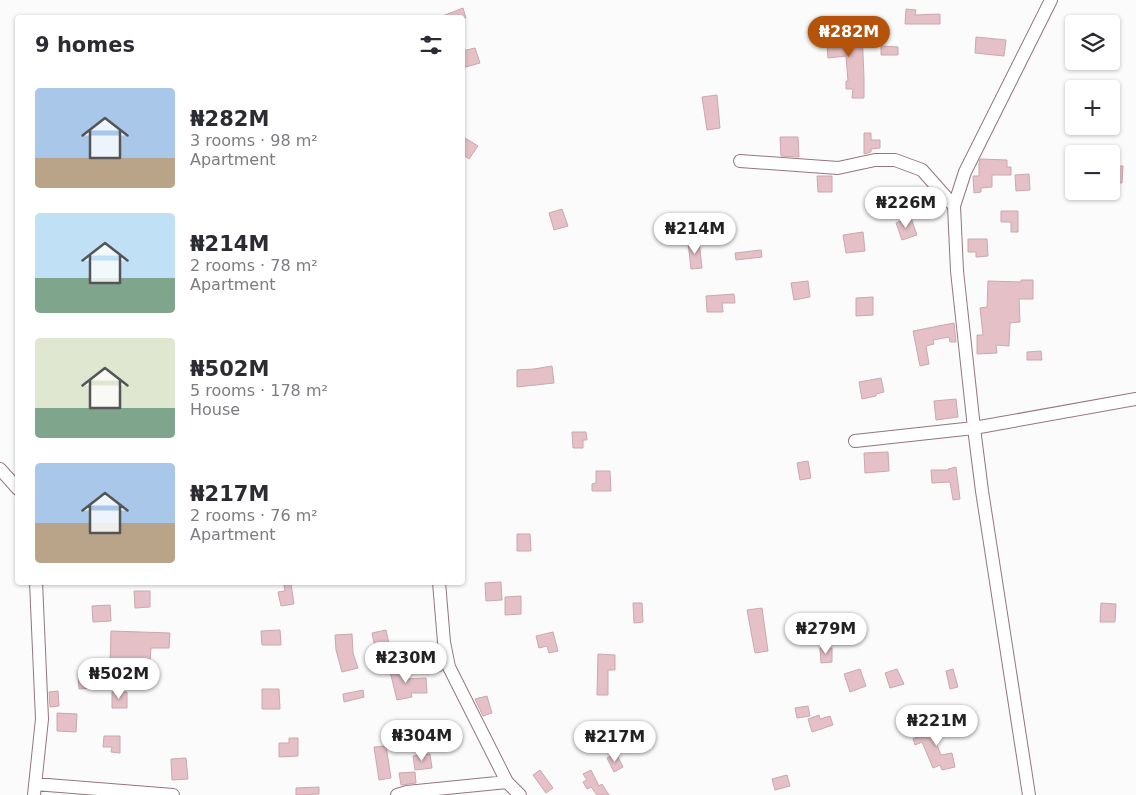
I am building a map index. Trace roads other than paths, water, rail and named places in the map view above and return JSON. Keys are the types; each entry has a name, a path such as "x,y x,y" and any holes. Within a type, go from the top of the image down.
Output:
{"street":[{"path":"1029,795 982,491 957,271 954,206 965,172 1051,0"},
{"path":"740,161 838,168 874,160 895,160 922,170 954,206"},
{"path":"855,441 974,428 1136,399"},
{"path":"0,469 15,486"},
{"path":"36,585 42,719 34,790 173,795"},
{"path":"439,585 444,642 449,667 507,782 520,795"},
{"path":"397,795 407,792 507,782"}]}
